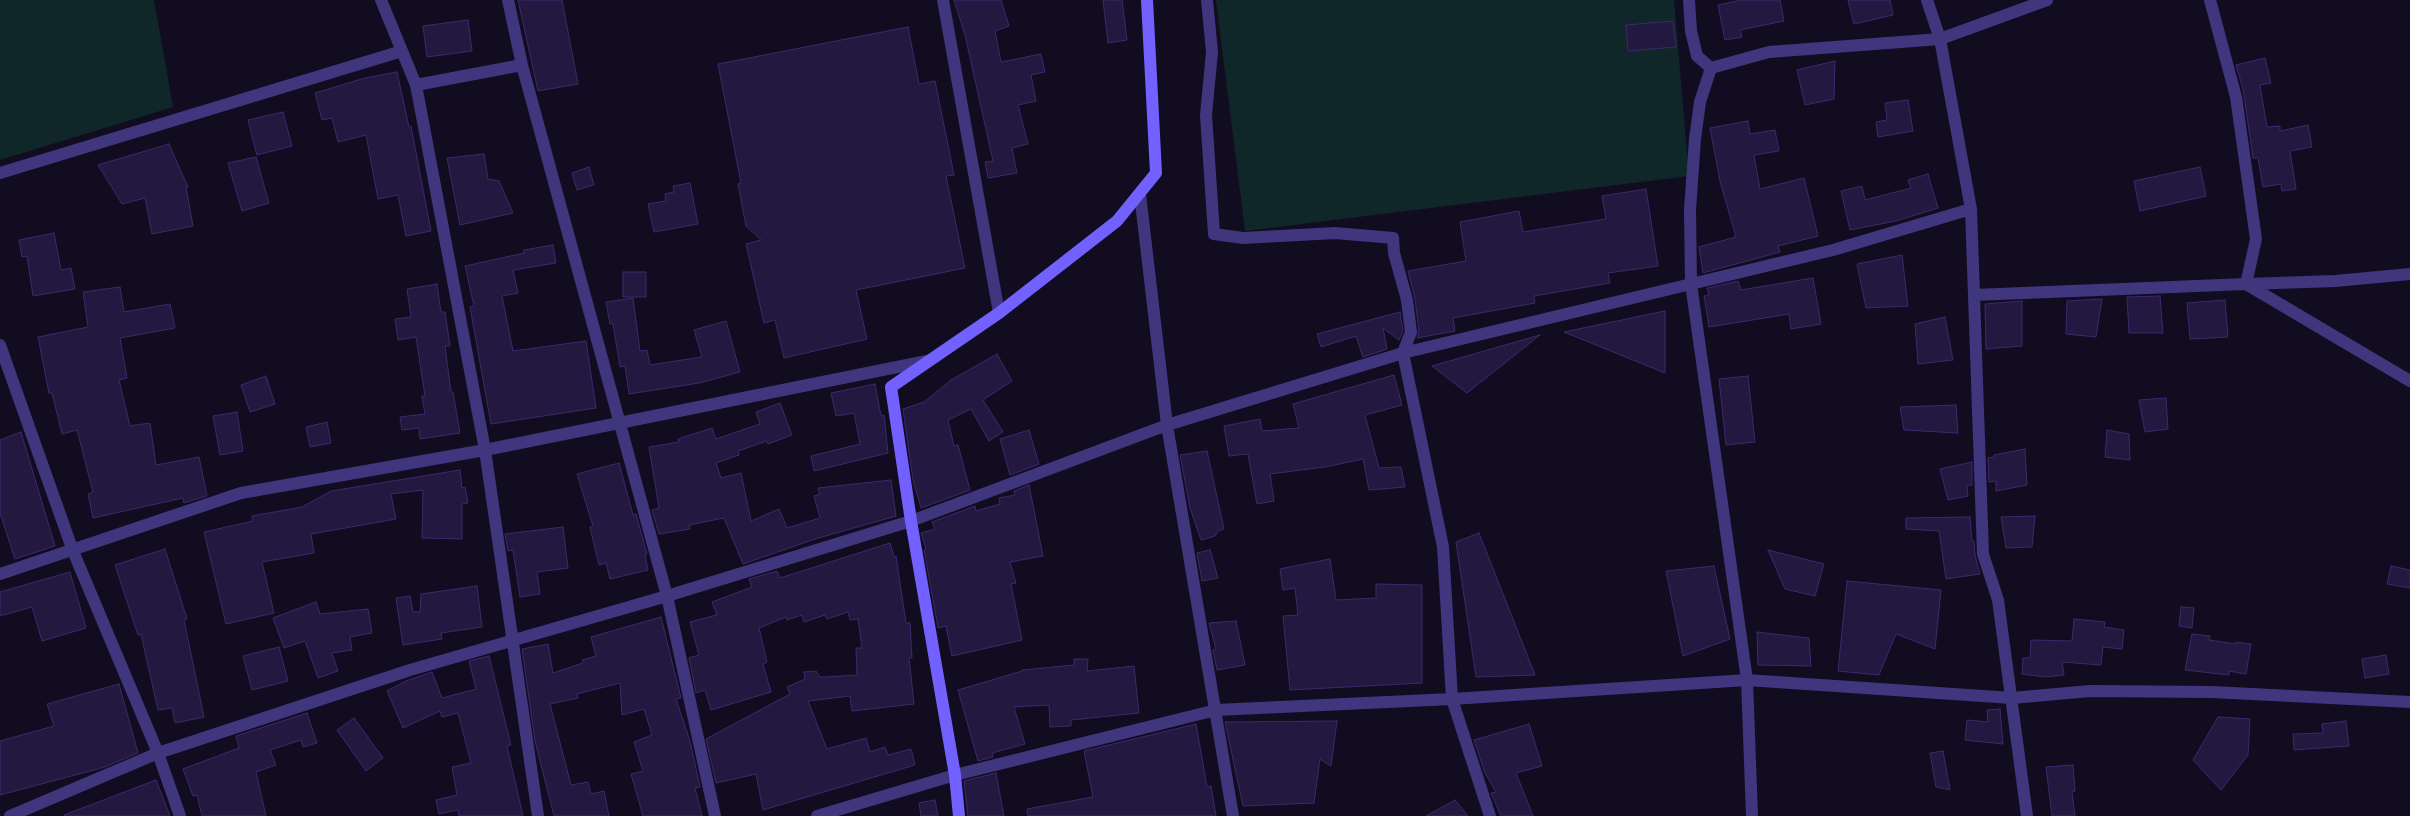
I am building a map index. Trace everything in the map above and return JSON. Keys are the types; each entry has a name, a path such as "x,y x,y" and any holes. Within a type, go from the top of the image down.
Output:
{"street":[{"path":"381,0 416,85 485,450 538,816"},
{"path":"508,0 522,65 667,596 715,816"},
{"path":"942,0 999,313"},
{"path":"959,816 955,775 911,521 891,387 999,313 1117,221 1156,173 1148,0"},
{"path":"1207,0 1212,52 1206,115 1214,234 1242,238 1335,233 1393,238 1394,253 1407,300 1411,332 1402,353 1443,547 1452,699 1490,816"},
{"path":"1689,0 1691,31 1697,56 1710,68"},
{"path":"1927,0 1940,39 1971,209 1983,554 1998,600 2027,816"},
{"path":"1710,68 1769,52 1940,39 2048,0"},
{"path":"2210,0 2236,97 2256,240 2246,284"},
{"path":"0,173 402,50"},
{"path":"416,85 522,65"},
{"path":"1710,68 1700,102 1695,138 1690,210 1691,284 1747,680 1752,816"},
{"path":"1140,194 1167,425 1234,816"},
{"path":"10,816 158,753 410,670 667,596 911,521 1167,425 1402,353 1832,250 1971,209"},
{"path":"1974,295 2335,281 2410,274"},
{"path":"2246,284 2410,381"},
{"path":"0,345 73,551 158,753 180,816"},
{"path":"0,574 241,493 485,450 927,361"},
{"path":"817,816 955,775 1216,710 1452,699 1747,680 2012,698 2090,691 2202,692 2410,702"}],"green space":[{"path":"0,0 154,0 173,107 0,160"},
{"path":"1216,0 1674,0 1689,176 1245,231"}],"building":[{"path":"518,0 562,0 578,84 538,91"},
{"path":"954,0 1001,0 1009,26 995,31 1001,62 1041,54 1045,72 1031,75 1036,101 1018,105 1028,144 1012,148 1017,173 988,178 985,162 993,161 965,35"},
{"path":"1103,0 1122,0 1127,40 1108,43"},
{"path":"1742,0 1780,0 1784,21 1740,30 1742,37 1725,40 1718,5"},
{"path":"1848,0 1890,0 1893,15 1854,24"},
{"path":"468,20 472,51 427,57 423,26"},
{"path":"1673,21 1676,47 1628,51 1626,25"},
{"path":"908,27 919,84 935,81 954,175 946,176 965,268 856,290 867,339 784,358 775,320 764,323 746,244 761,240 746,226 738,184 741,183 718,64"},
{"path":"2265,58 2271,83 2260,85 2267,127 2280,126 2280,131 2308,125 2312,147 2290,151 2296,189 2282,191 2281,184 2263,187 2258,158 2253,158 2243,89 2236,65"},
{"path":"1835,61 1834,99 1805,105 1797,70"},
{"path":"397,72 409,127 411,126 431,231 406,236 398,195 378,199 366,135 338,142 332,118 322,120 315,93 365,78"},
{"path":"1908,100 1913,131 1878,137 1876,122 1887,120 1885,103"},
{"path":"283,112 292,146 257,155 248,120"},
{"path":"1748,121 1750,134 1775,130 1779,151 1754,155 1760,189 1804,178 1818,236 1778,246 1780,252 1703,273 1699,247 1736,237 1720,181 1710,128"},
{"path":"169,144 188,187 186,187 193,226 152,234 145,198 122,204 98,165"},
{"path":"484,154 488,179 499,181 513,213 460,225 447,158"},
{"path":"256,157 269,203 242,211 228,163"},
{"path":"589,167 594,185 577,190 572,173"},
{"path":"2200,167 2206,196 2140,211 2134,181"},
{"path":"1928,174 1938,208 1896,221 1850,230 1841,191 1862,186 1865,200 1911,188 1908,180"},
{"path":"690,183 698,224 654,232 648,204 666,201 665,194 674,192 673,186"},
{"path":"1646,189 1658,266 1608,273 1610,283 1534,296 1535,303 1453,318 1455,331 1417,338 1419,331 1415,299 1408,271 1466,261 1460,222 1519,211 1523,232 1606,219 1602,196"},
{"path":"54,233 61,270 71,268 75,289 33,296 27,256 22,257 19,240"},
{"path":"553,245 556,263 513,270 518,293 502,296 513,351 586,341 596,408 491,424 470,307 474,306 465,266 524,253 524,250"},
{"path":"1902,255 1908,306 1866,308 1857,264"},
{"path":"623,272 646,272 646,297 623,297"},
{"path":"1813,278 1821,324 1791,329 1789,314 1709,327 1704,296 1709,295 1707,288 1738,281 1741,290"},
{"path":"437,284 441,312 445,312 450,346 445,346 451,392 453,392 460,433 420,439 419,428 402,430 400,417 425,414 422,396 425,396 416,337 398,340 395,319 411,317 407,289"},
{"path":"120,287 124,312 170,304 175,328 120,338 127,378 119,380 130,426 150,423 156,465 199,457 207,496 184,503 183,498 93,518 88,494 93,492 77,430 62,434 52,393 49,393 38,337 88,327 83,292"},
{"path":"2160,296 2163,333 2129,333 2127,297"},
{"path":"633,298 640,351 647,350 650,365 702,357 694,330 726,321 740,372 699,383 629,394 625,366 620,367 613,324 610,324 606,302"},
{"path":"2102,299 2096,337 2066,334 2067,301"},
{"path":"2225,300 2228,337 2190,339 2187,303"},
{"path":"2022,301 2022,346 1986,349 1985,304"},
{"path":"1665,311 1665,373 1564,332"},
{"path":"1400,312 1403,331 1399,340 1383,328 1387,349 1363,357 1356,336 1321,347 1317,334"},
{"path":"1945,317 1953,360 1918,364 1915,324"},
{"path":"1540,335 1467,393 1432,366 1453,360"},
{"path":"997,354 1012,381 983,400 1003,432 989,441 971,409 948,420 954,446 958,445 970,490 921,508 913,480 903,409 924,402 951,380"},
{"path":"1394,375 1402,405 1365,415 1379,468 1401,467 1405,487 1369,490 1363,459 1325,467 1270,474 1274,501 1257,504 1248,454 1229,456 1224,426 1260,419 1262,431 1299,428 1293,404"},
{"path":"266,376 275,404 250,412 241,385"},
{"path":"1748,376 1755,442 1726,445 1719,379"},
{"path":"875,384 881,416 884,415 888,453 814,471 811,456 860,444 854,413 836,416 831,393"},
{"path":"2166,398 2168,429 2145,432 2139,400"},
{"path":"780,403 792,435 768,444 767,441 738,451 739,455 716,463 721,478 741,473 751,521 779,509 787,528 820,518 814,496 820,494 818,488 891,480 896,516 815,539 743,564 724,518 689,525 690,529 659,534 652,510 659,508 649,447 679,442 678,439 712,428 716,439 760,424 756,412"},
{"path":"1956,405 1958,433 1904,430 1900,407"},
{"path":"237,412 243,451 220,455 213,416"},
{"path":"327,422 331,443 310,447 306,427"},
{"path":"1029,430 1039,464 1010,475 1000,439"},
{"path":"2107,430 2129,434 2130,460 2105,457"},
{"path":"21,432 55,546 15,559 0,513 0,440"},
{"path":"2025,449 2027,485 1996,491 1996,481 1989,482 1988,458"},
{"path":"1207,451 1224,529 1218,531 1215,536 1201,540 1190,508 1180,455"},
{"path":"1972,462 1972,485 1967,486 1968,496 1948,500 1940,469"},
{"path":"619,463 633,515 636,514 647,554 645,555 648,570 610,579 606,563 599,565 590,527 593,526 577,474"},
{"path":"460,470 462,488 465,487 468,503 462,504 462,539 422,538 423,490 391,494 396,519 311,534 314,553 262,562 274,613 226,624 204,532 253,521 252,516 302,507 331,491"},
{"path":"1029,485 1043,556 1010,562 1016,583 1011,584 1022,640 952,656 946,626 938,628 924,550 926,549 921,533 935,529 932,522 975,506 976,511 1000,504 999,498 1015,495 1014,491"},
{"path":"2035,516 2032,547 2006,548 2001,517"},
{"path":"1970,517 1972,541 1974,541 1975,555 1980,574 1946,579 1939,531 1906,529 1906,518"},
{"path":"563,527 568,568 537,572 540,594 520,597 513,550 508,551 505,534"},
{"path":"1479,533 1535,675 1476,677 1456,542"},
{"path":"890,543 894,557 896,556 906,623 910,623 912,658 909,658 914,704 852,711 850,696 808,701 827,749 866,738 870,752 885,747 888,755 911,749 915,765 763,810 756,774 716,783 706,739 790,694 787,687 805,679 804,672 816,671 820,677 857,675 856,648 862,648 858,619 850,620 848,612 827,619 825,615 804,622 802,615 787,620 786,617 759,628 767,662 763,664 771,692 711,710 705,690 696,693 689,658 699,655 690,622 717,615 712,602 752,587 749,579 777,571 780,578"},
{"path":"165,549 187,619 184,620 204,717 175,723 172,708 158,710 141,634 138,635 115,565"},
{"path":"1210,550 1218,578 1202,581 1197,553"},
{"path":"1768,550 1824,564 1815,596 1785,589"},
{"path":"1330,559 1336,600 1376,598 1376,584 1422,585 1422,683 1290,690 1283,616 1298,615 1295,588 1283,590 1280,569"},
{"path":"1714,566 1730,639 1683,656 1666,571"},
{"path":"2391,566 2410,570 2410,588 2387,584"},
{"path":"70,572 86,628 42,641 32,607 0,616 0,592"},
{"path":"1847,581 1941,590 1935,649 1896,634 1879,675 1838,671"},
{"path":"477,586 482,627 441,633 442,639 403,645 396,598 410,596 413,612 420,612 421,594"},
{"path":"316,602 320,614 368,609 372,633 350,637 352,650 332,653 338,671 318,678 305,641 284,648 273,618"},
{"path":"2181,607 2194,608 2192,628 2179,626"},
{"path":"661,617 681,698 676,699 690,741 700,787 695,788 702,816 643,816 631,774 643,771 634,742 652,735 644,709 622,715 620,683 577,694 578,698 550,704 571,785 588,782 591,794 604,791 609,816 554,816 535,741 522,649 548,644 553,673 583,663 582,660 596,656 591,637"},
{"path":"2074,619 2105,622 2104,627 2124,630 2122,649 2103,647 2101,665 2062,662 2064,675 2045,677 2022,674 2023,658 2030,658 2031,640 2072,641"},
{"path":"1236,621 1245,665 1217,670 1213,650 1216,649 1209,623"},
{"path":"1757,632 1809,638 1811,666 1758,665"},
{"path":"2192,634 2210,636 2209,640 2251,644 2246,674 2229,671 2229,675 2185,670"},
{"path":"279,647 288,681 252,690 243,656"},
{"path":"2386,655 2389,674 2365,678 2362,659"},
{"path":"489,656 511,745 507,746 523,816 459,816 458,810 439,814 436,800 457,795 452,767 471,763 458,713 442,717 440,711 403,728 387,691 406,681 432,672 442,698 476,689 469,661"},
{"path":"1074,659 1088,659 1087,671 1134,666 1139,713 1071,720 1071,726 1050,727 1049,705 1014,707 1025,744 992,753 993,757 978,761 958,690 1022,670 1074,665"},
{"path":"119,684 138,753 105,767 0,795 0,741 54,726 47,704"},
{"path":"2000,709 2003,744 1965,740 1967,720 1988,722 1987,710"},
{"path":"307,713 317,743 303,747 301,740 270,750 276,765 256,772 266,816 202,816 197,795 193,796 183,769 239,748 236,736"},
{"path":"2218,717 2250,719 2248,755 2221,790 2193,760"},
{"path":"354,718 383,758 366,771 337,730"},
{"path":"1337,721 1331,766 1320,759 1314,803 1243,806 1225,722"},
{"path":"2346,721 2349,746 2294,750 2293,734 2323,733 2322,724"},
{"path":"1196,724 1207,787 1211,786 1216,816 1028,816 1027,809 1093,797 1084,751"},
{"path":"1529,724 1542,766 1516,773 1533,816 1501,816 1491,793 1496,792 1485,773 1474,740"},
{"path":"1943,751 1950,790 1936,787 1930,753"},
{"path":"2073,765 2075,791 2072,792 2075,816 2052,816 2046,767"},
{"path":"996,773 1004,816 968,816 964,781"},
{"path":"156,780 170,816 64,816 64,815"},
{"path":"935,800 938,816 921,816 919,803"},
{"path":"1455,800 1468,816 1426,816"}]}
